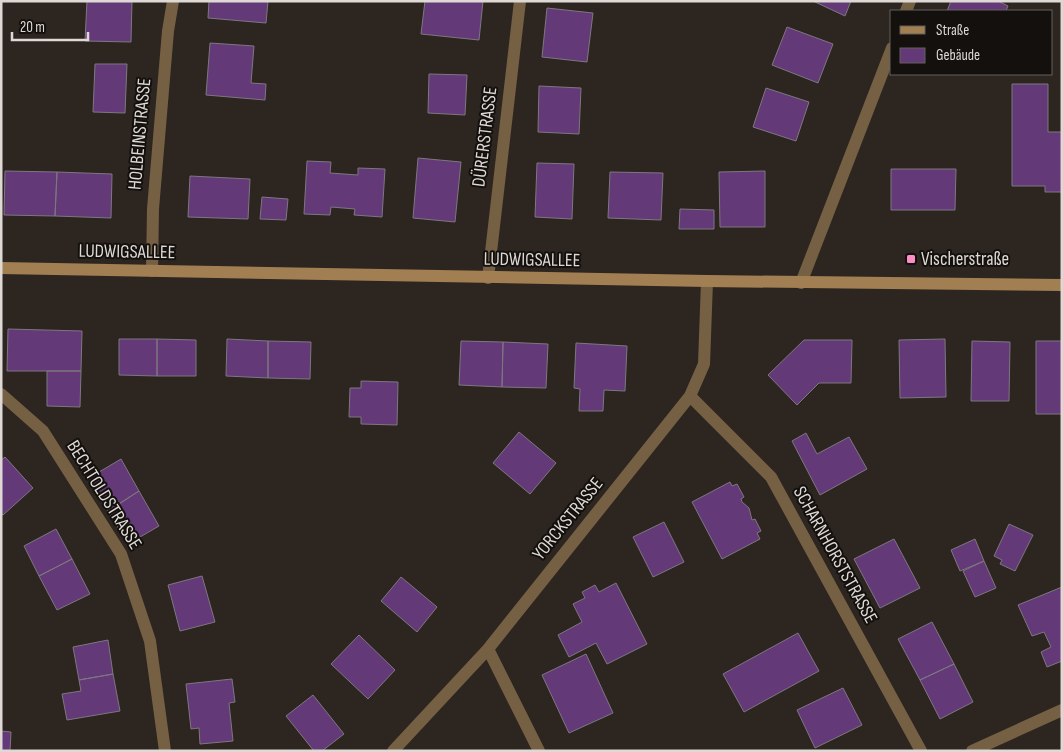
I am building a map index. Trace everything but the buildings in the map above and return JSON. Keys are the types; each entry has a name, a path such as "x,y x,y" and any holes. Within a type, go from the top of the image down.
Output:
{"street":[{"name":"HOLBEINSTRASSE","path":"152,271 153,209 168,31 173,1"},
{"name":"DÜRERSTRASSE","path":"488,278 520,1"},
{"path":"801,283 890,53"},
{"name":"LUDWIGSALLEE","path":"1,268 707,282 910,282 1062,285"},
{"name":"YORCKSTRASSE","path":"394,751 488,648 690,396 704,364 707,282"},
{"name":"BECHTOLDSTRASSE","path":"1,394 43,431 122,554 150,641 165,751"},
{"name":"SCHARNHORSTSTRASSE","path":"690,396 771,477 921,751"},
{"path":"488,648 539,751"},
{"path":"972,751 1062,710"}],"place":[{"name":"Vischerstraße","path":"911,259"}]}
